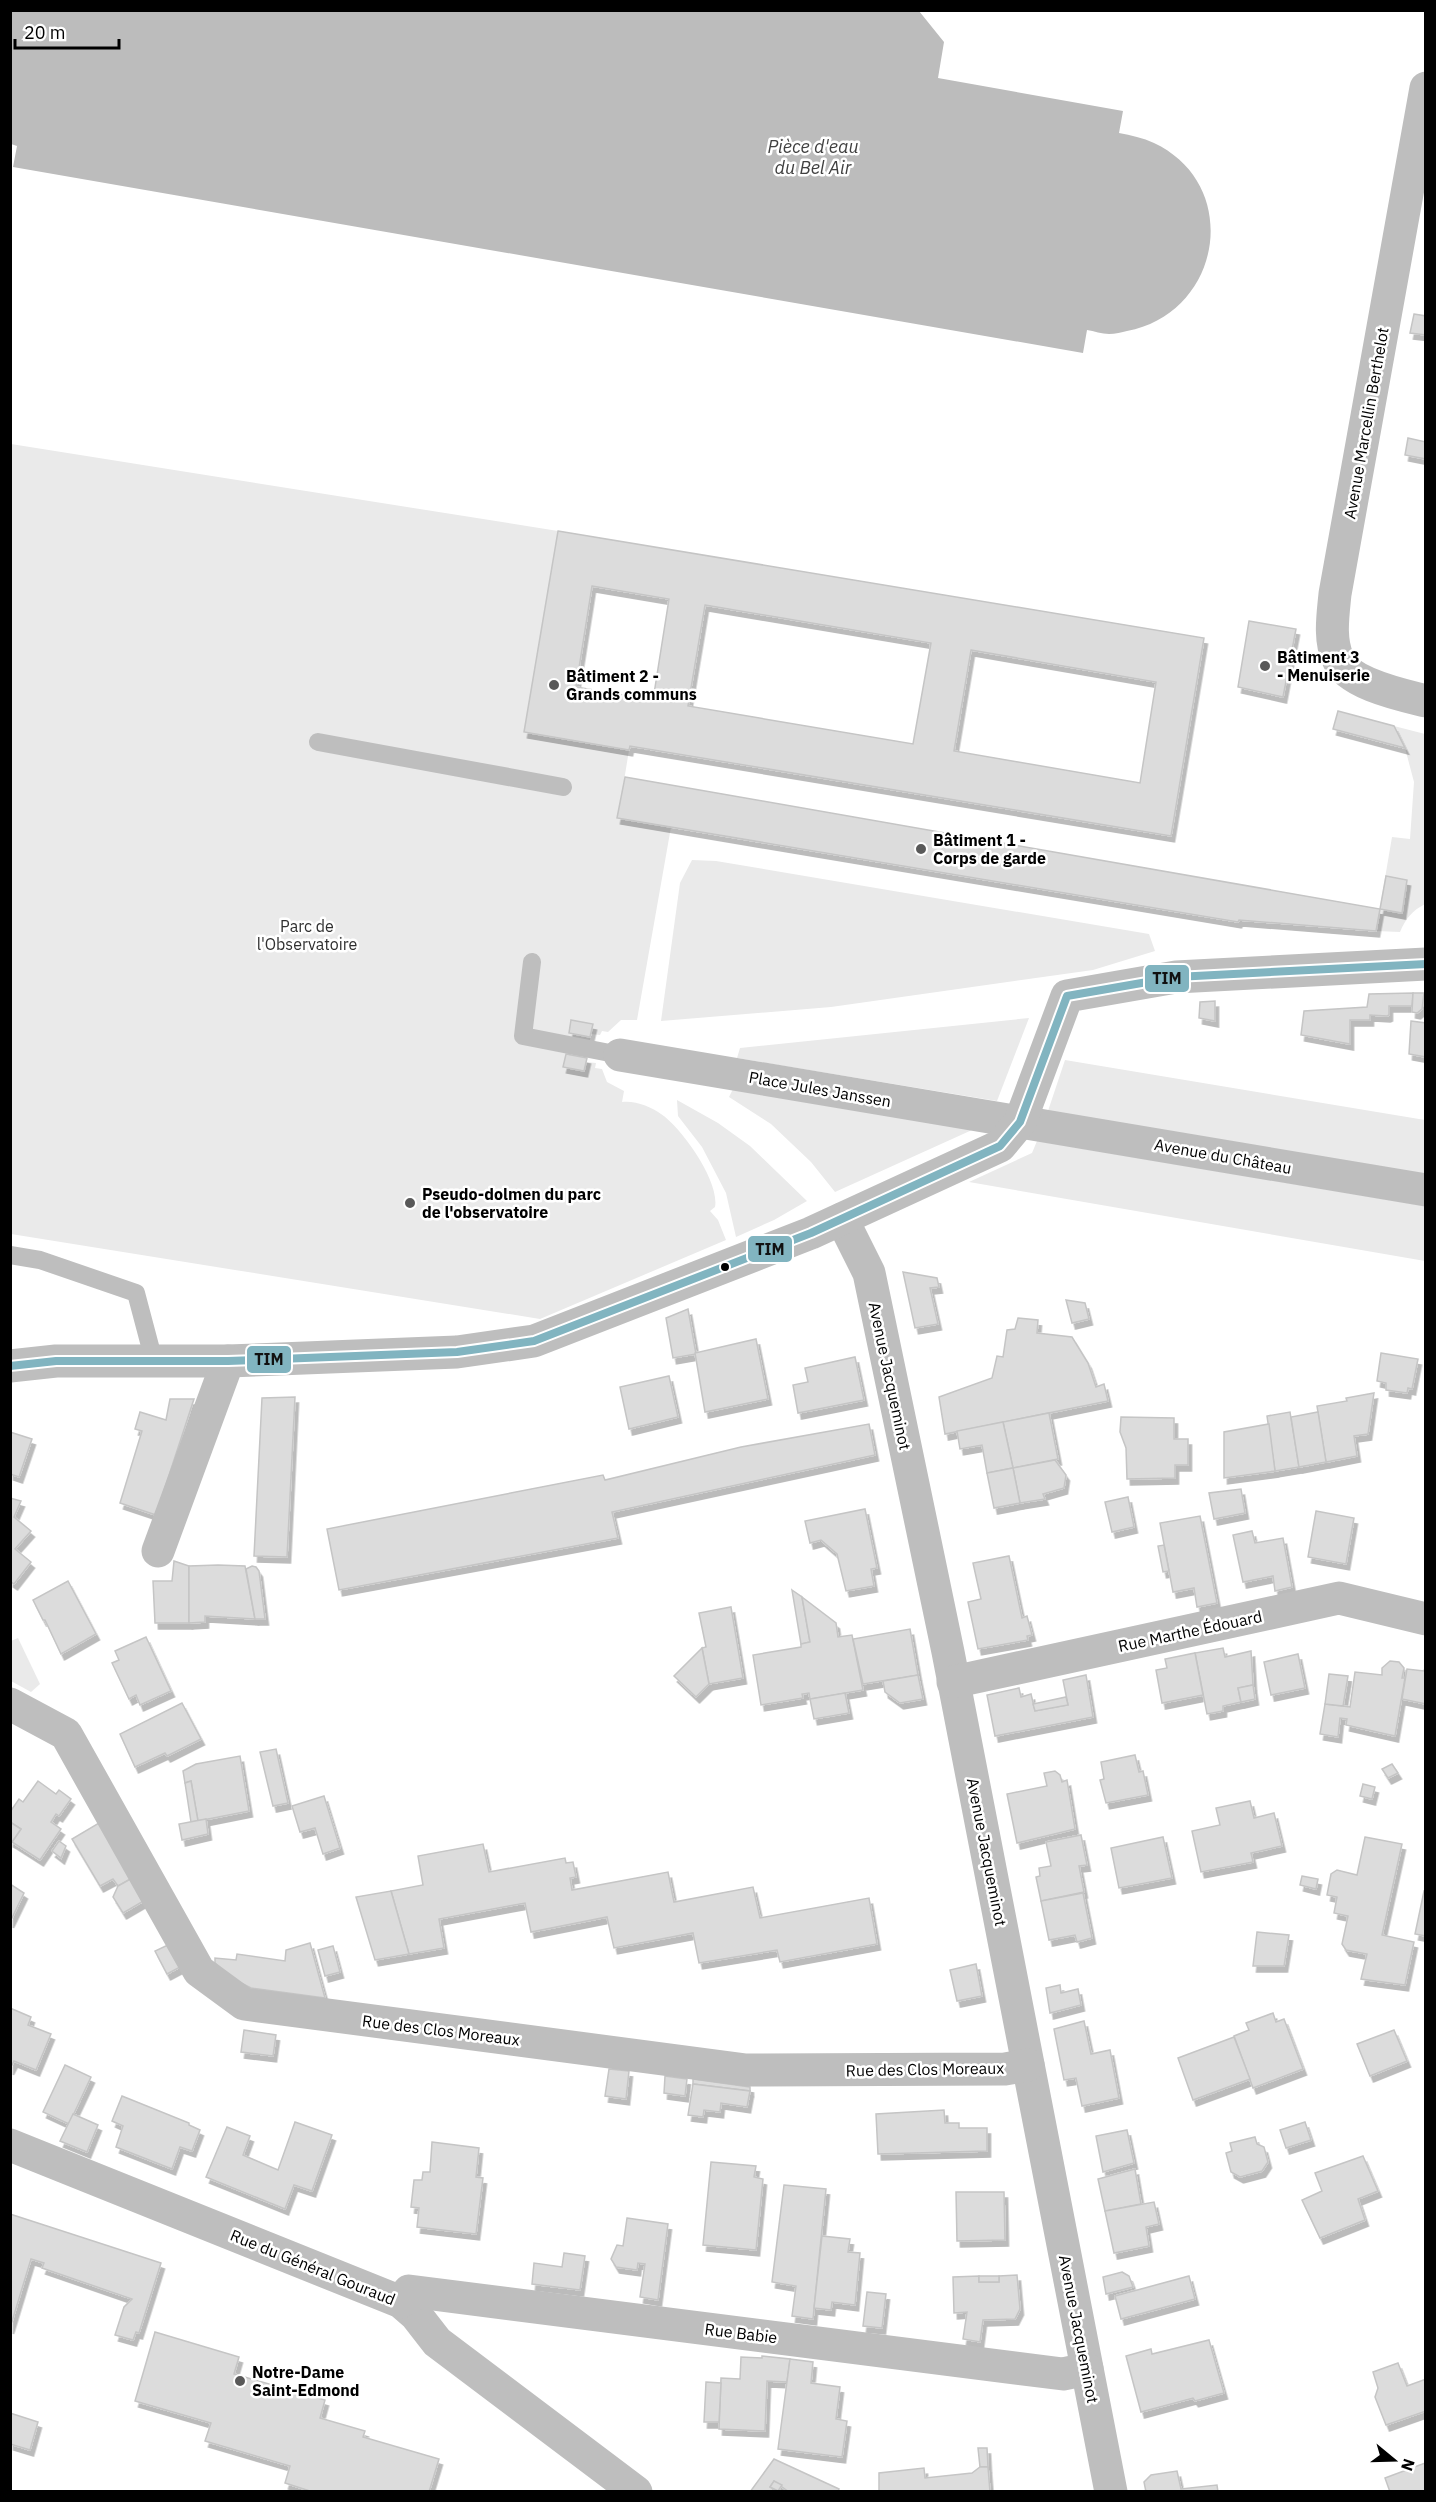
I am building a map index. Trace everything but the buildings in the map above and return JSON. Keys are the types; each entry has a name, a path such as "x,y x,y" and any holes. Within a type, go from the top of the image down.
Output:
{"street":[{"name":"Avenue Marcellin Berthelot","path":"1425,88 1335,594 1331,629 1338,661 1353,677 1394,693 1425,701"},
{"path":"10,1366 56,1361 228,1361 457,1352 534,1341 842,1219 902,1189 1000,1146 1020,1122 1067,996 1176,977 1425,964"},
{"name":"Place Jules Janssen","path":"620,1055 1020,1122"},
{"name":"Avenue du Château","path":"1020,1122 1425,1190"},
{"name":"Avenue Jacqueminot","path":"842,1219 869,1273 953,1682 1111,2492"},
{"path":"158,1551 228,1361"},
{"name":"Rue Marthe Édouard","path":"953,1682 1339,1598 1425,1619"},
{"name":"Rue des Clos Moreaux","path":"10,1704 66,1734 199,1971 244,2004 746,2070 1005,2069 1028,2065"},
{"name":"Rue du Général Gouraud","path":"10,2145 401,2302 416,2315 437,2342 636,2492"},
{"name":"Rue Babie","path":"401,2302 409,2291 1063,2374 1087,2369"}],"lane":[{"path":"318,742 563,787"},
{"path":"532,962 523,1036 620,1055"},
{"path":"10,1255 40,1260 136,1293 154,1361"}],"green space":[{"name":"Parc de l'Observatoire","path":"11,444 558,531 524,732 629,750 618,818 671,827 637,1020 621,1020 608,1032 602,1031 600,1035 591,1034 586,1062 596,1063 595,1068 602,1069 607,1082 624,1091 622,1102 637,1103 657,1111 670,1121 689,1143 712,1184 715,1207 710,1211 718,1220 726,1240 540,1319 11,1234"},
{"path":"1394,726 1425,734 1425,904 1410,915 1400,932 1376,931 1392,837 1410,839 1414,782 1405,748"},
{"path":"692,860 716,861 1149,934 1155,951 1093,970 831,1007 661,1021 680,883"},
{"path":"1029,1018 997,1101 737,1058 740,1048"},
{"path":"1065,1060 1425,1120 1425,1176 1048,1111"},
{"path":"733,1089 972,1130 835,1192 811,1162 771,1124 729,1097"},
{"path":"677,1100 718,1123 750,1146 807,1201 774,1220 736,1237 726,1193 702,1147 678,1116"},
{"path":"1037,1141 1425,1206 1425,1261 969,1182 1032,1153"},
{"path":"18,1638 40,1684 31,1692 11,1681 11,1641"}],"water":[{"name":"Pièce d'eau du Bel Air","path":"10,11 919,11 944,42 938,78 1123,111 1119,133 1154,143 1182,162 1201,188 1210,216 1210,246 1201,275 1184,300 1159,319 1127,331 1104,334 1087,330 1083,353 13,167 17,146 11,144"}],"transit line":[{"name":"TIM","path":"10,1366 56,1361 228,1361 457,1352 534,1341 811,1233 1000,1146 1020,1122 1067,996 1176,977 1426,964"}],"place":[{"name":"Bâtiment 3 - Menuiserie","path":"1265,666"},
{"name":"Bâtiment 2 - Grands communs","path":"554,685"},
{"name":"Bâtiment 1 - Corps de garde","path":"921,849"},
{"name":"Pseudo-dolmen du parc de l'observatoire","path":"410,1203"},
{"name":"Notre-Dame Saint-Edmond","path":"240,2381"}]}
